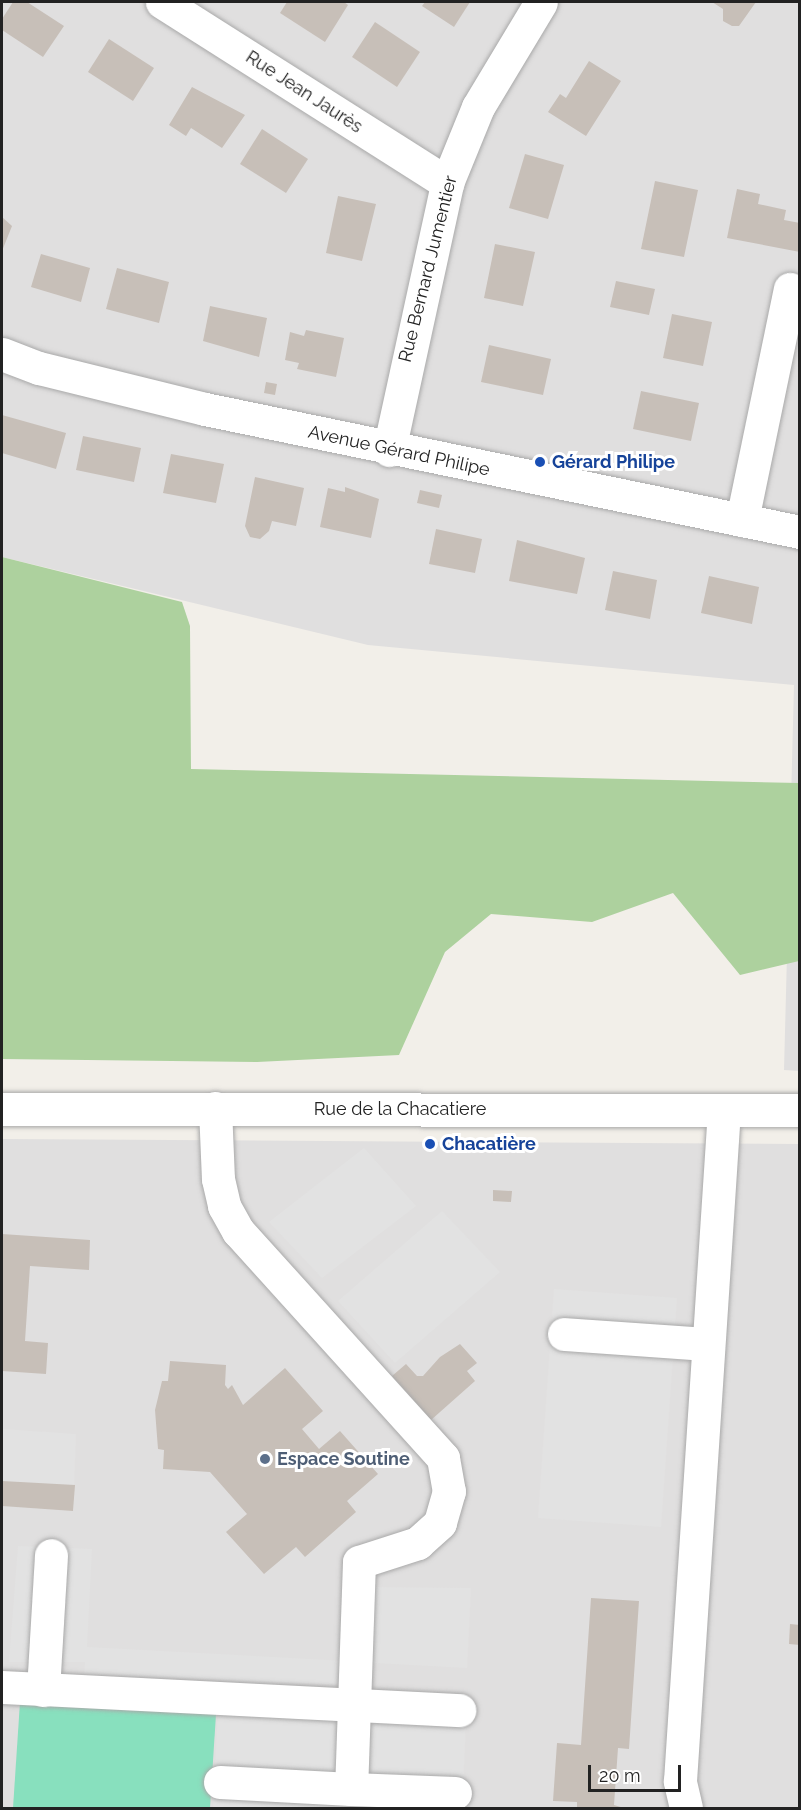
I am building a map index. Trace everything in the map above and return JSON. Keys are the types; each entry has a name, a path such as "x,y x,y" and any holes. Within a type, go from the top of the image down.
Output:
{"street":[{"name":"Rue Jean Jaurès","path":"162,2 447,183"},
{"name":"Rue Bernard Jumentier","path":"388,450 447,183 478,107 541,2"},
{"path":"742,520 790,289"},
{"name":"Avenue Gérard Philipe","path":"2,354 39,368 388,450 800,532"},
{"path":"215,1108 218,1179 224,1206 238,1231 443,1458 449,1491 440,1523 418,1543 359,1562 351,1789"},
{"name":"Rue de la Chacatiere","path":"2,1109 800,1110"},
{"path":"686,1809 680,1781 724,1110"},
{"path":"564,1334 708,1344"},
{"path":"43,1690 51,1555"},
{"path":"2,1687 459,1710"},
{"path":"220,1782 454,1793"}],"shaded area":[{"path":"2,2 799,2 799,1071 784,1070 794,685 368,645 2,557"},
{"path":"2,1139 799,1144 799,1808 2,1808"},
{"path":"364,1148 416,1206 322,1278 269,1222"},
{"path":"442,1211 500,1272 395,1363 338,1301"},
{"path":"554,1289 677,1298 661,1527 538,1518"},
{"path":"2,1429 76,1434 73,1511 2,1506"},
{"path":"18,1546 92,1549 87,1647 347,1661 348,1685 84,1674 85,1662 9,1662"},
{"path":"359,1587 471,1588 467,1668 356,1662"},
{"path":"218,1710 466,1722 462,1808 213,1808"}],"green space":[{"path":"2,557 182,602 190,626 191,769 799,783 799,961 740,975 673,893 592,922 491,914 445,952 399,1055 257,1062 2,1059"},
{"path":"20,1702 216,1714 210,1808 13,1808"}],"building":[{"path":"13,2 27,2 64,26 43,57 2,30 2,19"},
{"path":"287,2 344,2 348,5 325,42 280,13"},
{"path":"425,2 470,2 454,27 422,6"},
{"path":"712,2 756,2 739,26 732,26 723,21 723,9"},
{"path":"375,22 420,52 397,87 352,57"},
{"path":"109,39 154,68 133,101 88,72"},
{"path":"589,61 621,81 586,136 548,112 560,94 566,98"},
{"path":"192,87 245,115 222,148 191,128 186,136 169,125"},
{"path":"262,129 308,159 286,193 240,164"},
{"path":"525,154 564,165 548,219 509,208"},
{"path":"655,181 698,190 684,257 641,249"},
{"path":"737,189 760,194 758,204 786,210 784,220 800,223 800,252 727,238"},
{"path":"338,196 376,204 362,261 326,253"},
{"path":"2,217 12,226 2,251"},
{"path":"495,244 535,252 523,306 484,298"},
{"path":"41,254 90,268 81,302 31,287"},
{"path":"117,268 169,282 159,323 106,309"},
{"path":"616,281 655,289 649,315 610,307"},
{"path":"210,306 267,318 259,357 203,341"},
{"path":"672,314 712,322 703,366 663,358"},
{"path":"306,330 344,338 336,377 297,369 299,363 285,360 290,332 304,336"},
{"path":"489,345 551,359 543,395 481,382"},
{"path":"266,382 277,384 275,395 264,393"},
{"path":"641,391 699,403 691,441 633,429"},
{"path":"2,415 66,433 56,469 2,453"},
{"path":"83,436 141,448 134,482 76,470"},
{"path":"171,454 224,464 216,503 163,493"},
{"path":"255,477 304,488 296,526 272,521 269,531 260,539 250,537 245,526"},
{"path":"345,487 379,499 371,538 320,527 328,488 345,492"},
{"path":"420,490 442,495 439,508 417,503"},
{"path":"436,529 482,539 475,573 429,564"},
{"path":"517,540 585,558 577,594 509,581"},
{"path":"613,571 657,580 650,619 605,610"},
{"path":"709,576 759,587 752,624 701,613"},
{"path":"493,1190 512,1191 511,1202 493,1201"},
{"path":"2,1234 90,1240 89,1270 30,1266 25,1341 48,1343 46,1374 2,1371"},
{"path":"460,1344 477,1363 467,1371 475,1381 431,1420 392,1376 406,1364 417,1376 423,1376 440,1357"},
{"name":"Espace Soutine","path":"170,1361 226,1365 225,1385 228,1389 232,1385 243,1405 285,1368 323,1411 302,1429 319,1449 340,1431 378,1474 347,1501 356,1512 305,1557 296,1547 264,1574 226,1532 247,1514 210,1472 163,1469 164,1450 158,1449 155,1410 162,1381 168,1381"},
{"path":"2,1481 75,1485 73,1511 2,1506"},
{"path":"591,1598 639,1601 629,1749 618,1748 614,1805 624,1808 577,1808 577,1802 553,1801 557,1743 581,1745"},
{"path":"790,1624 800,1625 800,1645 789,1644"}],"place":[{"name":"Gérard Philipe","path":"540,462"},
{"name":"Chacatière","path":"430,1144"},
{"name":"Espace Soutine","path":"265,1459"}]}
